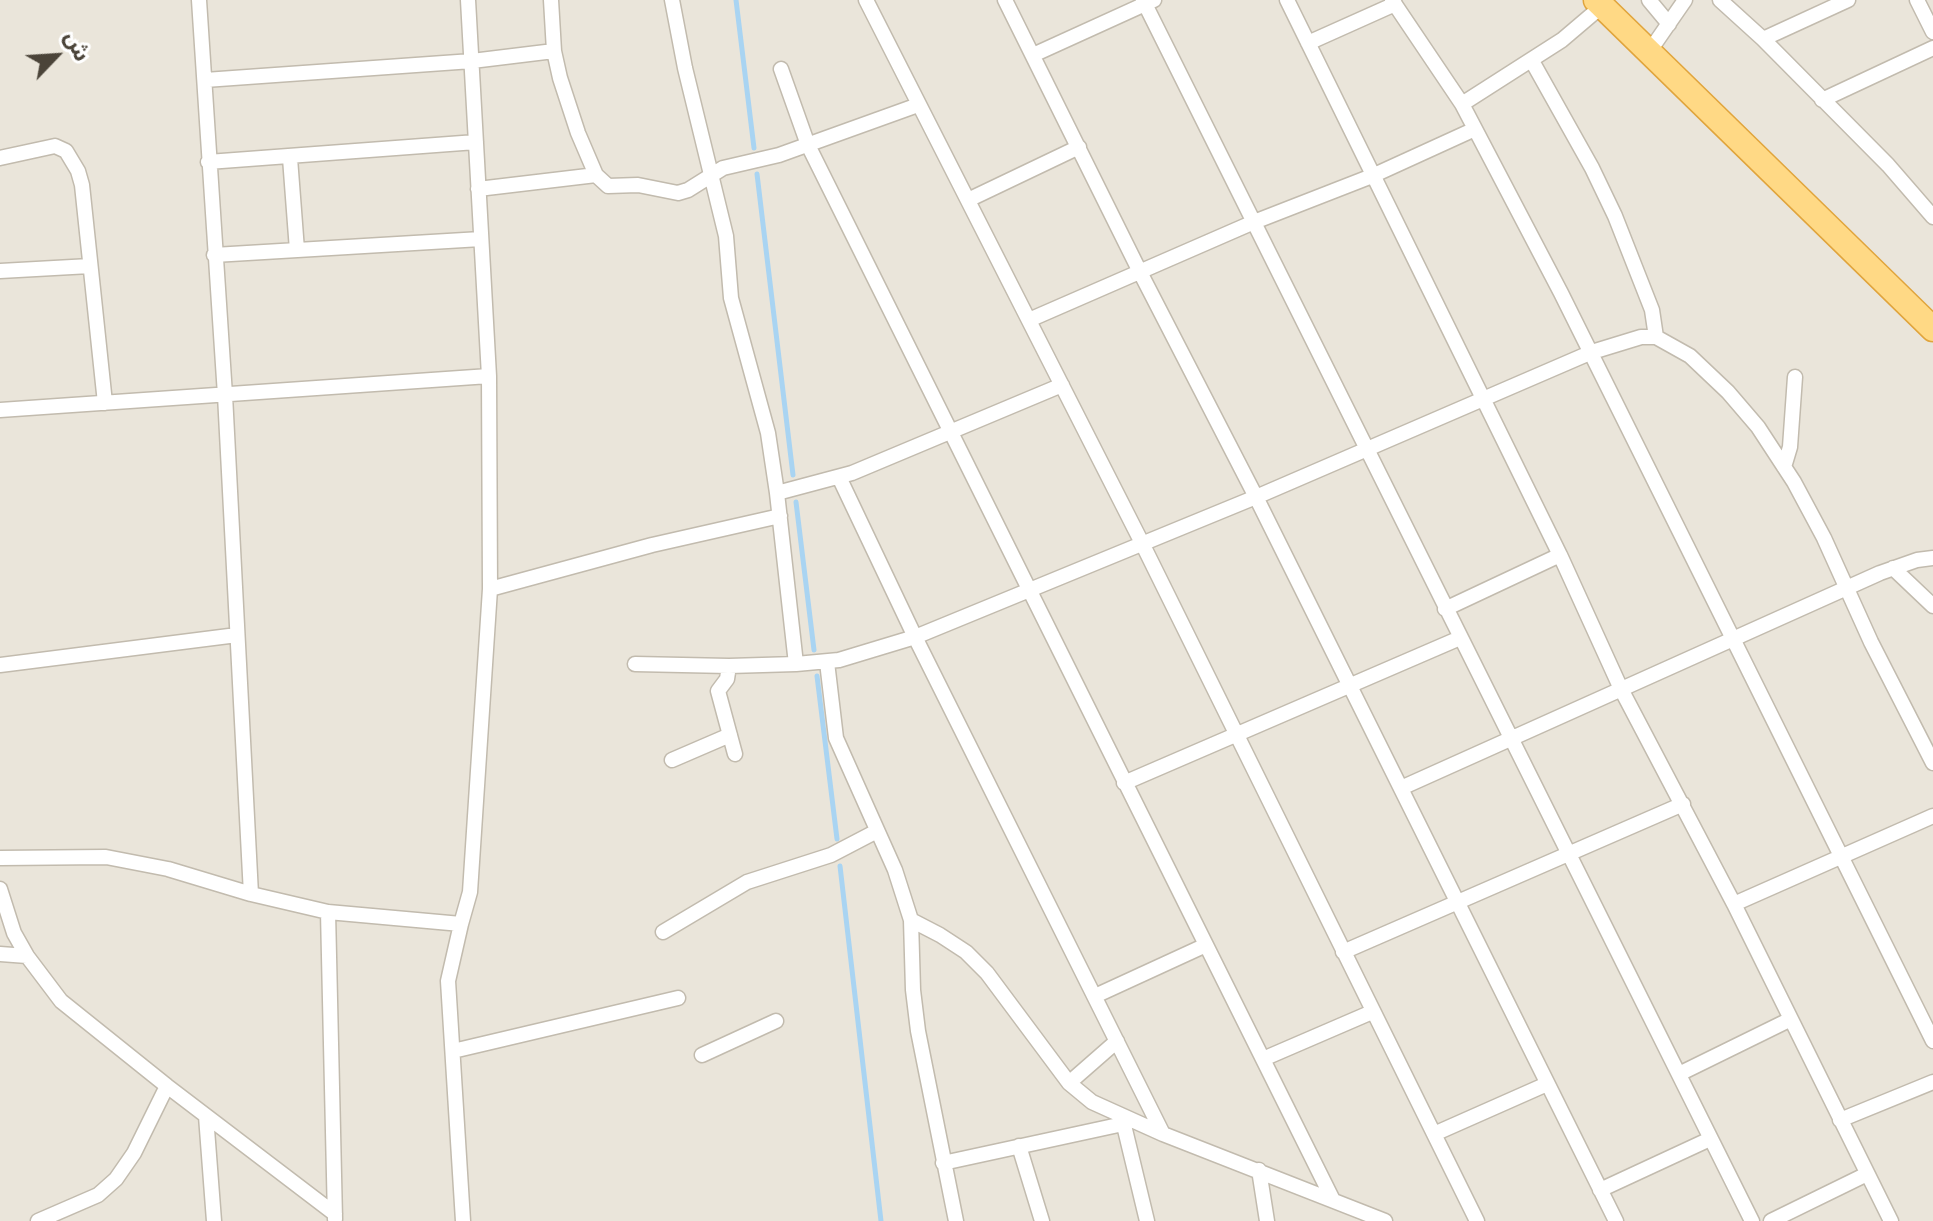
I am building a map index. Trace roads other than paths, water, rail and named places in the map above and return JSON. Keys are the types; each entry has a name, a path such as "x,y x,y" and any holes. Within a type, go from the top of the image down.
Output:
{"highway":[{"path":"1599,3 1933,329"}],"street":[{"path":"199,0 225,395 251,894"},
{"path":"463,1221 448,981 470,892 490,589 489,376 468,0"},
{"path":"551,0 554,51 578,133 596,175 608,186 638,185 678,193 688,190 712,173 808,145 918,105"},
{"path":"672,0 685,68 726,236 731,298 765,421 780,516 796,664"},
{"path":"866,0 1142,543 1477,1221"},
{"path":"1005,0 1616,1221"},
{"path":"1287,0 1560,555 1621,689 1734,904 1891,1221"},
{"path":"1649,0 1669,24"},
{"path":"1649,52 1685,0"},
{"path":"1720,0 1888,165 1933,217"},
{"path":"1763,39 1848,0"},
{"path":"1917,0 1933,32"},
{"path":"1033,55 1147,1 1366,450 1752,1221"},
{"path":"1308,43 1394,2 1462,104 1592,352 1933,1041"},
{"path":"1462,104 1562,40 1599,3"},
{"path":"1822,100 1933,48"},
{"path":"205,80 472,61 554,51"},
{"path":"1532,61 1586,156 1615,216 1652,310 1656,337"},
{"path":"781,69 808,145 1333,1200"},
{"path":"1029,320 1254,222 1372,176 1475,129"},
{"path":"208,162 476,142"},
{"path":"0,158 55,146 66,151 73,160 82,185 105,403"},
{"path":"968,200 1079,147"},
{"path":"290,158 297,250"},
{"path":"478,189 596,175"},
{"path":"214,255 481,239"},
{"path":"0,271 90,266"},
{"path":"635,664 729,666 827,662 915,637 1256,497 1592,352 1641,337 1656,337 1690,356 1728,392 1758,427 1824,538 1933,763"},
{"path":"0,410 489,376"},
{"path":"1784,467 1790,447 1795,377"},
{"path":"777,493 839,477 1062,385"},
{"path":"839,477 915,637 1163,1134"},
{"path":"490,589 652,545 780,516"},
{"path":"1445,609 1560,555"},
{"path":"1401,788 1893,568 1933,558"},
{"path":"1893,568 1933,606"},
{"path":"0,665 237,635"},
{"path":"1124,783 1460,638"},
{"path":"827,662 836,738 895,870 911,920 913,990 918,1031 956,1221"},
{"path":"729,666 727,679 718,691 735,754"},
{"path":"672,760 730,735"},
{"path":"1343,952 1683,804"},
{"path":"1734,904 1933,816"},
{"path":"663,932 747,882 831,855 877,831"},
{"path":"0,858 106,857 168,869 251,894 328,912 461,924"},
{"path":"0,889 14,933 61,1001 335,1217"},
{"path":"328,912 335,1217"},
{"path":"911,920 966,952 987,973 1069,1083 1092,1102 1123,1120 1385,1221"},
{"path":"1095,996 1206,945"},
{"path":"0,954 27,956"},
{"path":"453,1051 678,998"},
{"path":"1263,1059 1372,1012"},
{"path":"1679,1074 1789,1020"},
{"path":"702,1055 776,1021"},
{"path":"1069,1083 1117,1041"},
{"path":"1840,1120 1933,1082"},
{"path":"1434,1134 1547,1084"},
{"path":"38,1221 98,1195 116,1179 134,1153 167,1086"},
{"path":"206,1116 214,1221"},
{"path":"943,1163 1123,1120"},
{"path":"1123,1120 1147,1221"},
{"path":"1600,1190 1710,1139"},
{"path":"1019,1146 1042,1221"},
{"path":"1259,1170 1267,1221"},
{"path":"1771,1221 1867,1174"}],"waterway":[{"path":"736,0 754,148"},
{"path":"757,174 793,475"},
{"path":"796,502 814,650"},
{"path":"817,676 837,839"},
{"path":"840,866 881,1221"}]}
